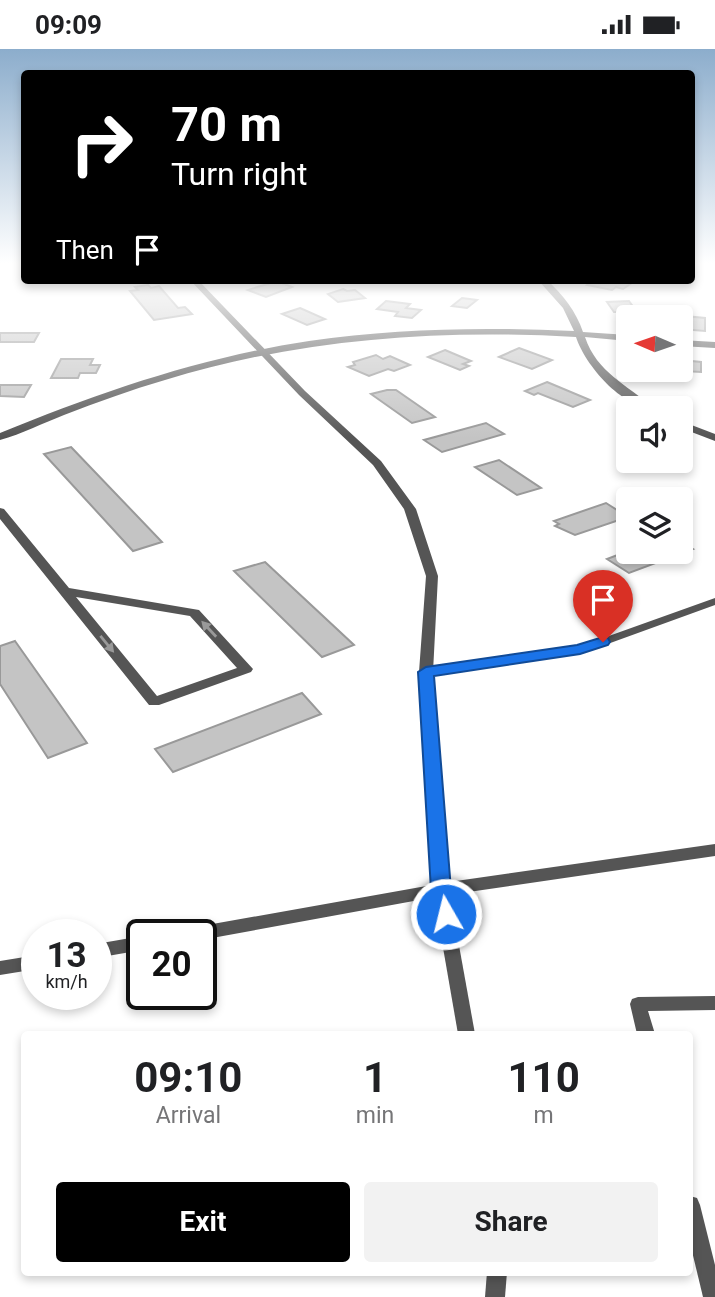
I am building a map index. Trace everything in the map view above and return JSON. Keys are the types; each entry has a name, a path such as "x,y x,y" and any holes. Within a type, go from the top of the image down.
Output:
{"street":[{"path":"234,322 302,393 377,463 410,509 432,576 426,672 441,890"},
{"path":"574,322 585,352 597,369 630,396"},
{"path":"0,437 47,417 157,378 263,352 356,338 425,333 580,334 616,337"},
{"path":"693,343 715,345"},
{"path":"693,429 715,438"},
{"path":"0,510 64,591 154,702 246,669 194,613 64,591"},
{"path":"217,930 441,890 715,850"},
{"path":"0,968 21,965"}],"lane":[{"path":"426,672 580,650 715,601"},
{"path":"441,890 466,1031"},
{"path":"645,1031 638,1003 715,1003"},
{"path":"693,1216 714,1296"},
{"path":"495,1297 496,1276"}],"building":[{"path":"693,322 705,322 705,331 693,330"},
{"path":"0,333 39,333 34,342 0,342"},
{"path":"519,348 552,360 532,369 499,357"},
{"path":"445,350 471,361 463,364 469,366 460,370 428,357"},
{"path":"376,355 383,359 390,356 410,365 369,376 348,367 355,365 353,362"},
{"path":"61,359 93,359 90,365 100,365 96,373 80,373 78,378 51,378"},
{"path":"693,361 701,362 701,372 693,372"},
{"path":"547,382 590,400 573,407 538,393 534,395 525,391"},
{"path":"0,385 31,385 24,397 0,396"},
{"path":"396,390 435,417 412,423 371,394"},
{"path":"486,423 504,434 442,452 424,440"},
{"path":"71,447 162,542 133,551 44,454"},
{"path":"499,460 541,488 517,495 475,467"},
{"path":"606,503 616,509 616,521 575,535 555,526 559,524 554,521"},
{"path":"616,556 616,564 653,564 629,573 607,559"},
{"path":"265,562 354,645 322,657 234,571"},
{"path":"15,641 87,743 48,758 0,684 0,646"},
{"path":"302,693 321,714 173,772 155,749"}],"route":[{"path":"446,914 441,890 426,672 580,650 603,642"}]}
